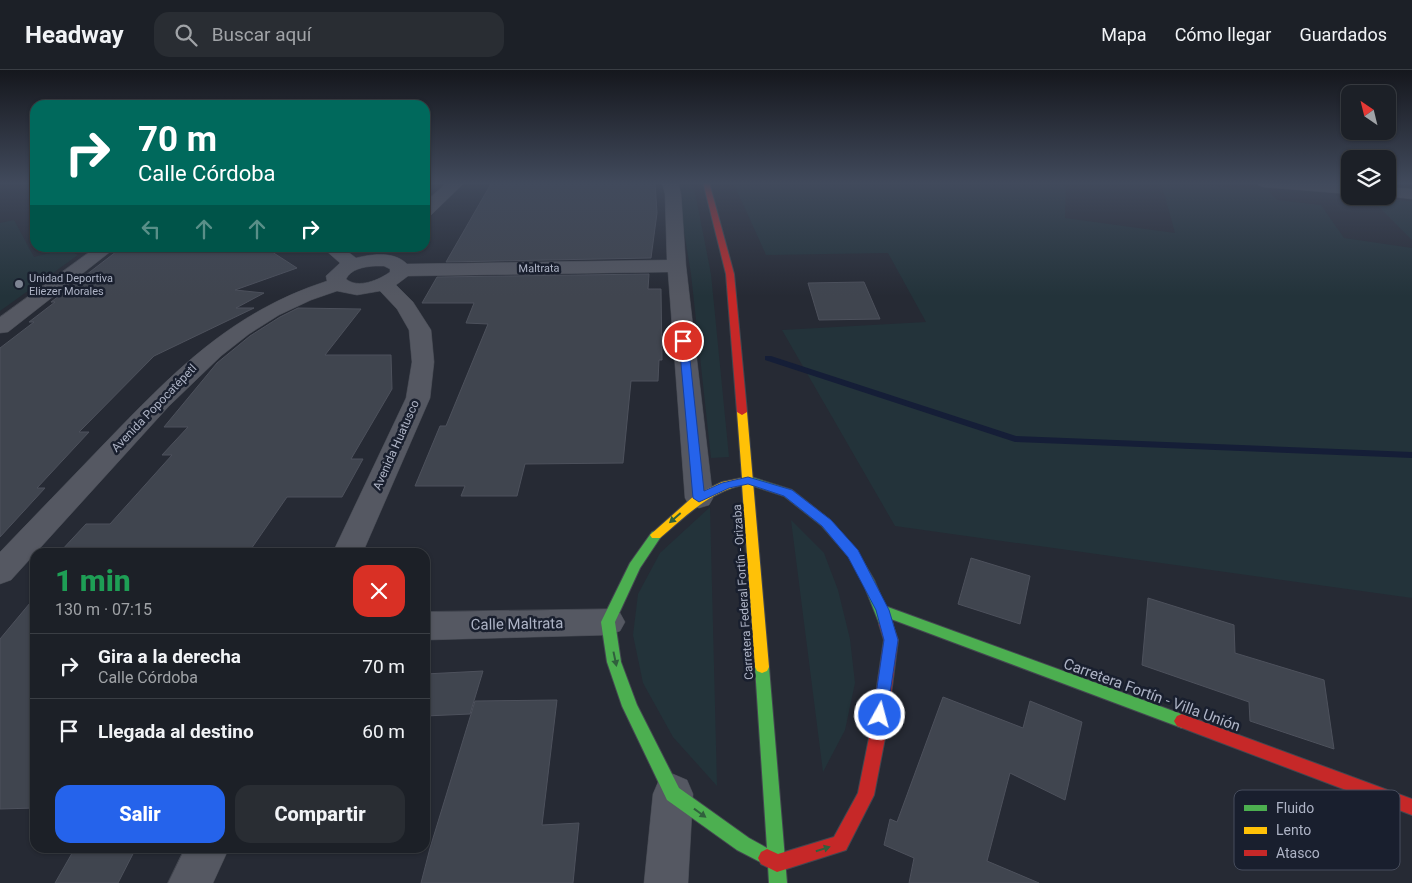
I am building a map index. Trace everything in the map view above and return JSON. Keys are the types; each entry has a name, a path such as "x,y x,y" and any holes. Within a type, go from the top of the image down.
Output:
{"main road":[{"name":"Carretera Federal Fortín - Orizaba","path":"716,220 730,274 748,480 778,883"},
{"path":"748,480 788,493 826,523 853,554 882,610 891,640 878,733 866,795 840,844 777,863 743,844 673,794 630,706 614,662 608,622 635,566 658,533 699,498 726,485 748,480"},
{"name":"Carretera Fortín - Villa Unión","path":"882,610 1366,790"},
{"name":"Carretera Fortín - Villa Unión","path":"1400,803 1412,807"}],"street":[{"path":"674,220 695,471 699,498"},
{"path":"0,326 101,252"},
{"path":"340,252 362,263"},
{"path":"362,263 379,252"},
{"path":"338,284 336,276 345,268 362,263 388,261 399,266 392,277"},
{"name":"Maltrata","path":"338,284 352,288 392,277 677,266"},
{"name":"Avenida Huatusco","path":"350,548 418,398 423,362 420,330 392,277"},
{"name":"Avenida Popocatépetl","path":"0,572 149,411 195,365 252,322 285,302 313,290 338,284"},
{"name":"Calle Maltrata","path":"430,626 608,622"},
{"path":"666,883 673,794"},
{"path":"190,883 205,853"}],"shaded area":[{"name":"Unidad Deportiva Eliezer Morales","path":"14,220 34,257 54,252 72,252 78,255 0,311 0,223"},
{"path":"682,220 700,220 711,274 729,457 711,458 691,274"},
{"path":"750,220 1079,220 1175,233 1171,220 1331,220 1344,238 1412,248 1412,598 895,526 782,330 926,322 888,253 766,255"},
{"path":"1392,220 1412,220 1412,240"},
{"path":"710,507 717,786 673,737 643,683 633,635 638,594 660,553"},
{"path":"791,520 824,553 838,590 850,639 855,683 845,730 823,772"}],"building":[{"path":"470,220 656,220 651,258 446,262"},
{"path":"116,252 272,252 297,268 235,290 264,293 236,308 254,308 154,356 79,432 89,432 37,488 45,488 0,537 0,348 34,322 29,322 55,302 51,302"},
{"path":"649,274 648,289 661,289 662,360 659,360 658,381 631,381 623,463 525,464 517,496 461,496 465,486 415,486 440,426 446,426 488,324 466,323 474,303 422,303 437,277"},
{"path":"864,282 880,319 819,320 808,283"},
{"path":"298,308 361,309 325,355 391,355 392,389 351,459 363,459 342,497 287,497 252,548 64,548 86,524 110,524 172,455 162,455 188,427 164,427 217,363 250,336"},
{"path":"971,558 1030,576 1020,624 958,604"},
{"path":"1148,598 1234,625 1235,653 1324,680 1334,749 1250,721 1249,702 1142,665"},
{"path":"30,603 30,808 0,809 0,639"},
{"path":"483,671 470,714 430,716 430,674"},
{"path":"943,697 1023,728 1030,701 1082,722 1065,800 1010,773 987,861 1039,883 909,883 914,858 884,845 890,819 897,822"},
{"path":"557,700 542,825 579,823 573,883 421,883 475,701"},
{"path":"72,853 133,853 118,883 55,883"}],"waterway":[{"path":"768,358 1015,439 1412,455"}],"traffic: fast":[{"path":"748,480 788,493 826,523 853,554 868,580 886,624"},
{"path":"656,535 635,566 608,622 614,662 630,706 673,794 743,844 767,858"},
{"path":"882,610 1182,721"},
{"path":"762,667 778,883"}],"traffic: slow":[{"path":"742,412 762,667"},
{"path":"656,535 699,498 726,485 748,480"}],"traffic: jam":[{"path":"716,220 730,274 742,412"},
{"path":"767,858 777,863 840,844 866,795 878,733 891,640 886,624"},
{"path":"1182,721 1367,790"},
{"path":"1400,803 1412,807"}],"place":[{"name":"Unidad Deportiva Eliezer Morales","path":"19,284"}],"route":[{"path":"683,341 699,498 726,485 748,480 788,493 826,523 853,554 882,610 891,640 880,715"}]}
